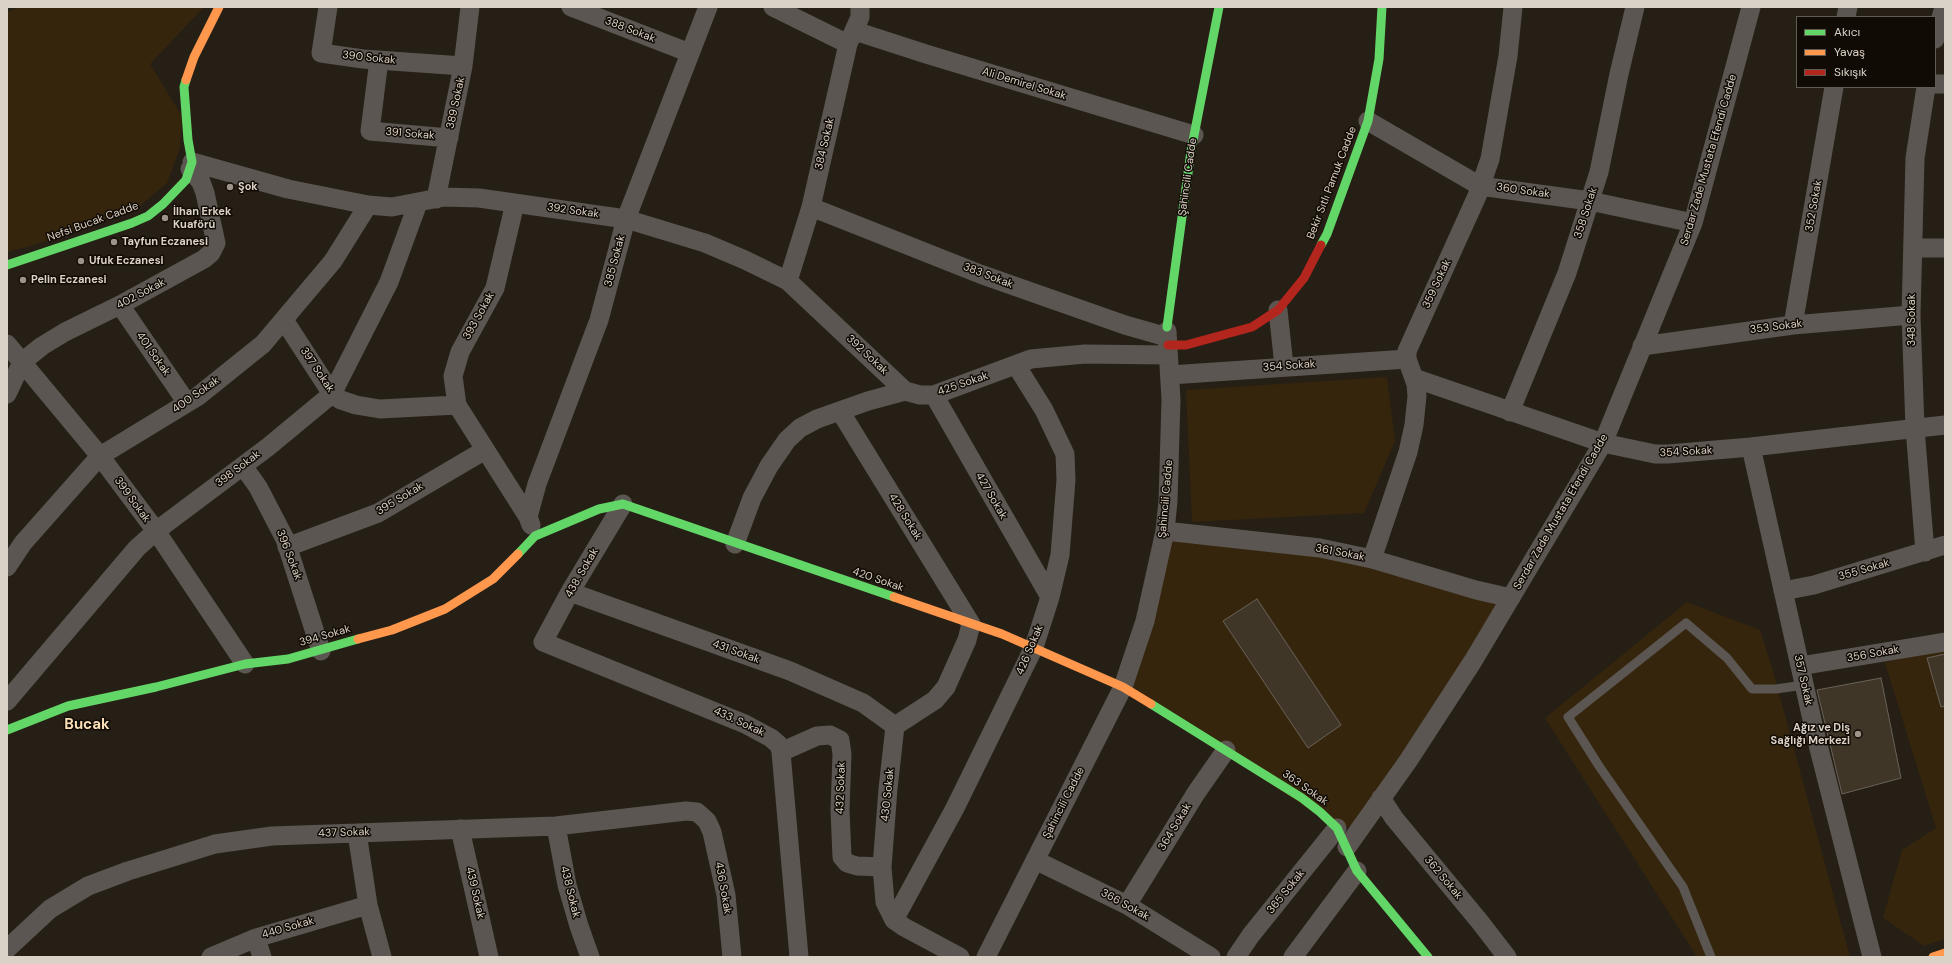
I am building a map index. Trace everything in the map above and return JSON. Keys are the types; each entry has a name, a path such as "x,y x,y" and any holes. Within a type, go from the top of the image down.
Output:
{"street":[{"path":"191,165 184,87 194,57 219,7"},
{"name":"390 Sokak","path":"328,7 321,53 379,60 463,66"},
{"name":"389 Sokak","path":"436,199 463,66 470,7"},
{"name":"388 Sokak","path":"570,7 690,53"},
{"name":"385 Sokak","path":"528,518 537,484 599,320 626,219 708,7"},
{"name":"Ali Demirel Sokak","path":"773,7 851,37 926,54 1194,135"},
{"name":"384 Sokak","path":"788,281 811,207 851,37 860,17 860,7"},
{"name":"Şahincili Cadde","path":"986,957 1123,686 1145,621 1165,531 1168,501 1171,400 1167,341 1194,135 1219,7"},
{"name":"Bekir Sıtlı Pamuk Cadde","path":"1167,341 1186,346 1252,327 1278,310 1304,278 1328,234 1368,121 1379,59 1382,7"},
{"name":"359 Sokak","path":"1407,359 1409,344 1480,186 1490,159 1508,56 1513,7"},
{"name":"358 Sokak","path":"1510,412 1566,273 1599,172 1619,74 1635,7"},
{"name":"Serdar Zade Mustata Efendi Cadde","path":"1347,848 1408,761 1473,662 1603,443 1693,223 1750,7"},
{"path":"1936,35 1944,7"},
{"name":"391 Sokak","path":"379,60 370,131 449,138"},
{"name":"352 Sokak","path":"1793,325 1834,88"},
{"name":"348 Sokak","path":"1925,552 1915,428 1911,315 1915,158 1926,88"},
{"name":"360 Sokak","path":"1368,121 1480,186 1590,201 1693,223"},
{"name":"392 Sokak","path":"191,165 288,189 368,205 392,207 444,197 479,198 626,219 705,243 751,262 788,281 905,391"},
{"name":"Nefsi Bucak Cadde","path":"7,265 132,223 148,216 163,204 186,180 191,165"},
{"name":"402 Sokak","path":"7,394 22,362 42,346 65,332 120,305 204,260 211,253 216,243 205,193 201,182 191,165"},
{"name":"398 Sokak","path":"7,701 108,580 137,548 156,531 243,466 332,394 389,282 418,203"},
{"name":"393 Sokak","path":"457,405 453,376 455,366 467,338 495,288 515,203"},
{"name":"400 Sokak","path":"7,567 23,543 100,456 187,403 263,344 333,261 368,205"},
{"name":"383 Sokak","path":"811,207 980,274 1167,341"},
{"path":"1913,248 1945,248"},
{"name":"401 Sokak","path":"120,305 187,403"},
{"path":"1278,310 1284,366"},
{"name":"353 Sokak","path":"1642,346 1793,325 1911,315"},
{"name":"397 Sokak","path":"284,320 332,394 356,405 380,409 457,405"},
{"name":"425 Sokak","path":"735,544 752,498 762,477 787,440 800,428 817,419 868,401 905,391 920,395 934,394 1031,359 1047,356 1085,354 1167,341"},
{"name":"399 Sokak","path":"7,344 100,456 156,531 245,664"},
{"path":"1372,559 1408,452 1416,406 1416,384 1407,359"},
{"name":"354 Sokak","path":"1170,375 1284,366 1407,359"},
{"name":"426 Sokak","path":"894,920 955,808 1034,647 1050,597 1060,555 1066,480 1065,454 1044,410 1016,365"},
{"name":"354 Sokak","path":"1414,378 1603,443 1668,454 1751,448 1945,425"},
{"name":"427 Sokak","path":"934,394 1050,597"},
{"path":"457,405 528,518 535,536"},
{"name":"428 Sokak","path":"840,411 971,624"},
{"name":"357 Sokak","path":"1751,448 1804,685 1872,957"},
{"name":"395 Sokak","path":"288,547 378,513 485,450"},
{"name":"396 Sokak","path":"243,466 258,487 288,547 321,650"},
{"name":"420 Sokak","path":"623,504 735,544 971,624 1034,647 1123,686"},
{"name":"394 Sokak","path":"7,730 68,706 156,687 245,664 288,659 392,630 445,609 493,579 535,536 599,509 623,504"},
{"name":"438. Sokak","path":"543,642 570,592 623,504"},
{"name":"361 Sokak","path":"1165,531 1320,548 1372,559 1476,590 1511,598"},
{"name":"355 Sokak","path":"1783,591 1814,585 1945,545"},
{"name":"431 Sokak","path":"570,592 797,674 863,703 895,726"},
{"path":"895,726 929,705 946,687 967,640 971,624"},
{"name":"433. Sokak","path":"543,642 745,724 779,744 781,752"},
{"name":"356 Sokak","path":"1800,666 1945,642"},
{"name":"363 Sokak","path":"1123,686 1302,798 1338,828 1357,871 1428,957"},
{"name":"430 Sokak","path":"894,920 885,902 882,867 895,726"},
{"name":"432 Sokak","path":"781,752 817,736 830,734 840,740 842,754 840,810 842,857 847,864 882,867"},
{"name":"364 Sokak","path":"1127,905 1196,793 1226,750"},
{"path":"781,752 799,957"},
{"name":"362 Sokak","path":"1381,798 1394,818 1507,957"},
{"name":"437 Sokak","path":"7,949 50,909 88,886 128,871 215,844 272,836 556,826 686,811 697,812 707,821"},
{"name":"436 Sokak","path":"707,821 712,832 726,895 732,957"},
{"name":"438 Sokak","path":"556,826 567,885 590,957"},
{"name":"365 Sokak","path":"1236,957 1250,935 1338,828"},
{"name":"439 Sokak","path":"460,829 489,957"},
{"path":"357,833 368,905 382,957"},
{"name":"366 Sokak","path":"1035,860 1127,905 1211,957"},
{"path":"1293,957 1357,871"},
{"name":"440 Sokak","path":"211,957 256,938 368,905"},
{"path":"894,920 904,927 960,957"},
{"path":"256,938 262,957"},
{"path":"1933,957 1945,953"}],"lane":[{"path":"1711,957 1683,887 1599,766 1568,717 1686,623 1727,658 1752,689 1776,689 1804,685"}],"shaded area":[{"path":"18,7 204,7 150,64 182,116 180,148 167,183 140,206 41,243 7,252 7,13"},
{"path":"1387,377 1395,441 1364,513 1192,522 1186,390"},
{"path":"1165,531 1372,559 1511,598 1362,826 1337,828 1123,687"},
{"path":"1687,602 1760,630 1772,667 1850,957 1697,957 1545,718"},
{"path":"1945,644 1945,939 1924,946 1883,918 1902,850 1936,828 1885,663"}],"building":[{"path":"1257,599 1341,725 1308,748 1223,621"},
{"path":"1945,654 1945,706 1941,707 1927,658"},
{"name":"Ağız ve Diş Sağlığı Merkezi","path":"1881,678 1901,778 1842,794 1817,690"}],"traffic: fast":[{"path":"1167,327 1191,151 1219,7"},
{"path":"1321,245 1327,234 1368,121 1379,59 1382,7"},
{"path":"7,265 132,223 148,216 163,204 186,180 192,162 188,140 184,87 186,80"},
{"path":"518,554 535,536 599,509 623,504 894,597"},
{"path":"7,730 68,706 156,687 245,664 288,659 358,639"},
{"path":"1151,704 1302,798 1320,812 1337,828 1357,871 1428,957"}],"traffic: slow":[{"path":"186,80 194,57 219,7"},
{"path":"358,639 392,630 445,609 493,579 518,554"},
{"path":"894,597 1002,634 1123,687 1151,704"},
{"path":"1933,957 1945,953"}],"traffic: jam":[{"path":"1168,345 1186,345 1252,327 1278,310 1304,278 1321,245"}],"place":[{"name":"Şok","path":"230,187"},
{"name":"İlhan Erkek Kuaförü","path":"165,218"},
{"name":"Tayfun Eczanesi","path":"114,242"},
{"name":"Ufuk Eczanesi","path":"81,261"},
{"name":"Pelin Eczanesi","path":"23,280"},
{"name":"Ağız ve Diş Sağlığı Merkezi","path":"1858,734"}],"district":[{"name":"Bucak","path":"87,725"}]}
